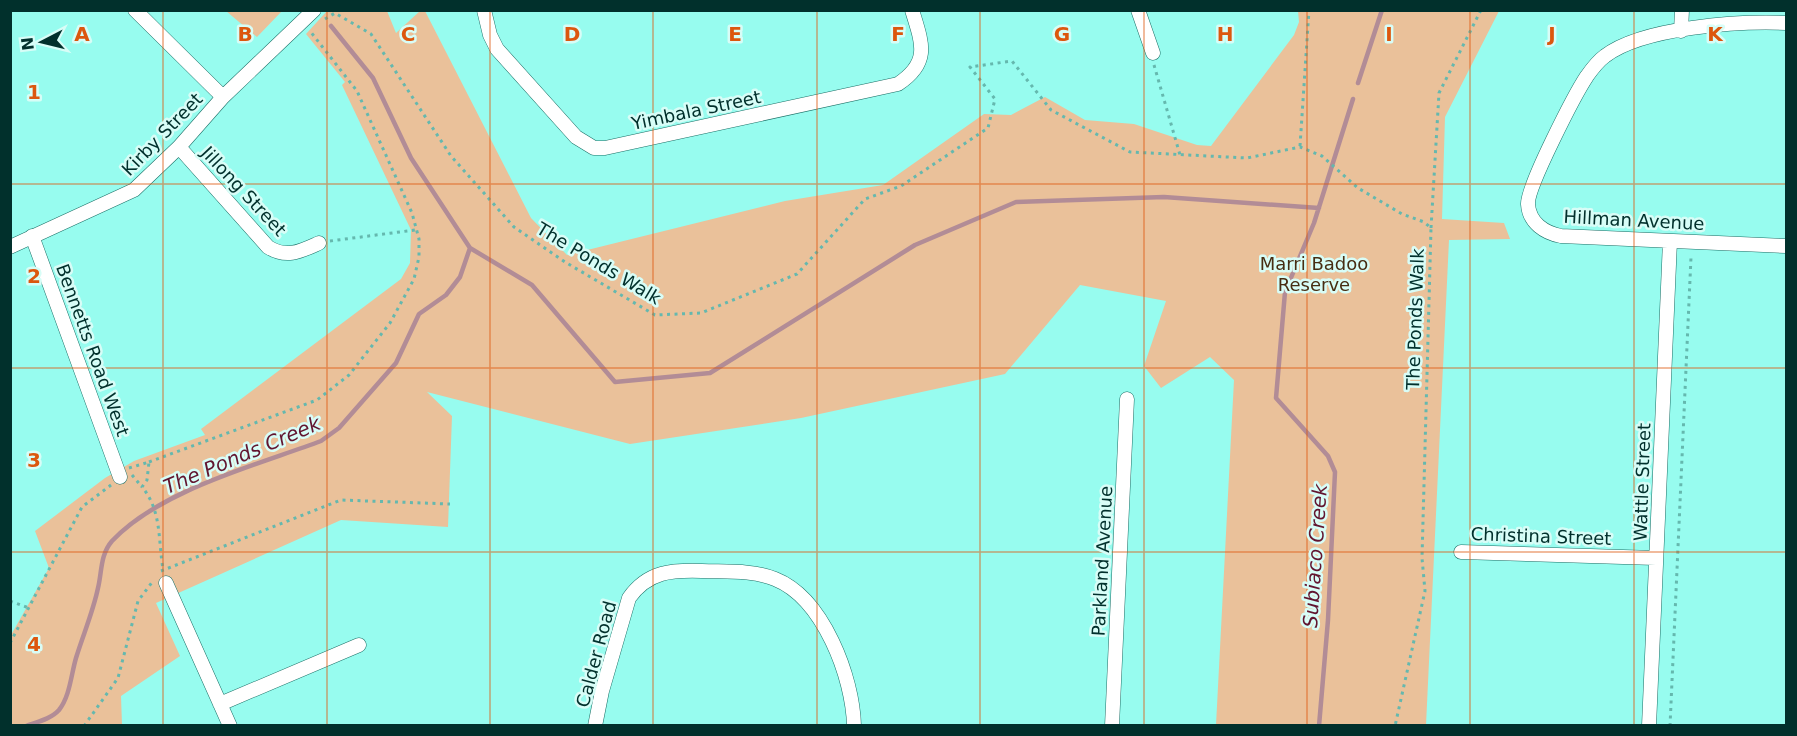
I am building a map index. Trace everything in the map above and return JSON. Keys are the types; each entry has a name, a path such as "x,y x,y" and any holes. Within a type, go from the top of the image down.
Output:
{"street":[{"path":"135,10 223,97"},
{"name":"Kirby Street","path":"10,247 134,190 179,147 223,97 314,10"},
{"name":"Yimbala Street","path":"484,10 490,35 497,49 576,137 594,148 605,148 716,122 889,88 909,77 918,66 922,54 922,42 912,10"},
{"path":"1138,10 1153,53"},
{"path":"1681,31 1682,10"},
{"name":"Hillman Avenue","path":"1786,23 1736,21 1623,45 1595,65 1579,89 1533,185 1528,205 1534,222 1552,234 1786,246"},
{"name":"Jillong Street","path":"179,147 268,247 276,252 296,253 319,243"},
{"name":"Bennetts Road West","path":"32,236 120,477"},
{"name":"Wattle Street","path":"1649,726 1670,241"},
{"name":"Parkland Avenue","path":"1112,726 1127,399"},
{"name":"Christina Street","path":"1461,552 1656,558"},
{"name":"Calder Road","path":"595,726 604,680 629,598 653,575 676,571 762,574 794,589 814,612 841,660 852,699 854,726"},
{"path":"166,583 230,726"},
{"path":"220,704 359,645"}],"path":[{"path":"10,643 82,507 128,469 317,400 349,375 390,323 414,279 419,239 412,213 395,172 357,91 309,30 339,10"},
{"path":"1300,147 1309,10"},
{"path":"1431,228 1440,93 1481,10"},
{"name":"The Ponds Walk","path":"335,13 370,34 451,156 514,227 565,262 655,315 701,313 797,274 865,199 901,186 988,128 995,99 970,67 1012,61 1051,110 1130,152 1247,158 1300,147 1322,156 1368,194 1401,214 1424,222 1431,228 1422,558 1425,591 1395,726"},
{"path":"1153,53 1155,75 1180,155"},
{"path":"319,243 415,230"},
{"path":"1670,726 1691,257"},
{"path":"149,462 147,480 142,488 150,498 160,528 166,583"},
{"path":"84,726 118,678 138,601 163,567 341,500 450,504"},
{"path":"10,601 29,608"}],"green space":[{"path":"226,11 282,11 257,37"},
{"name":"Marri Badoo Reserve","path":"327,11 387,11 396,33 420,11 425,11 531,218 567,255 785,201 883,185 984,114 1011,115 1045,97 1085,120 1134,124 1197,145 1211,146 1294,35 1299,22 1298,11 1499,11 1445,117 1442,219 1504,223 1510,239 1449,240 1426,725 1216,725 1234,380 1210,357 1161,388 1144,366 1166,301 1080,285 1005,374 801,418 630,444 427,392 452,416 448,527 341,520 156,603 180,656 121,696 122,725 11,726 11,635 49,568 35,531 105,478 134,461 205,435 201,429 401,279 410,263 411,230 342,85 345,82 306,34"}],"waterway":[{"name":"Subiaco Creek","path":"1358,83 1382,10"},
{"path":"331,26 373,78 411,158 470,248"},
{"name":"Subiaco Creek","path":"1319,726 1328,620 1335,472 1328,456 1276,398 1285,292 1314,223 1353,99"},
{"name":"The Ponds Creek","path":"26,726 52,716 59,710 66,698 76,658 96,597 103,558 112,541 132,523 182,493 321,441 339,428 396,363 419,314 446,295 460,277 470,248 532,285 615,382 710,373 915,245 1016,202 1164,197 1319,208"}]}
